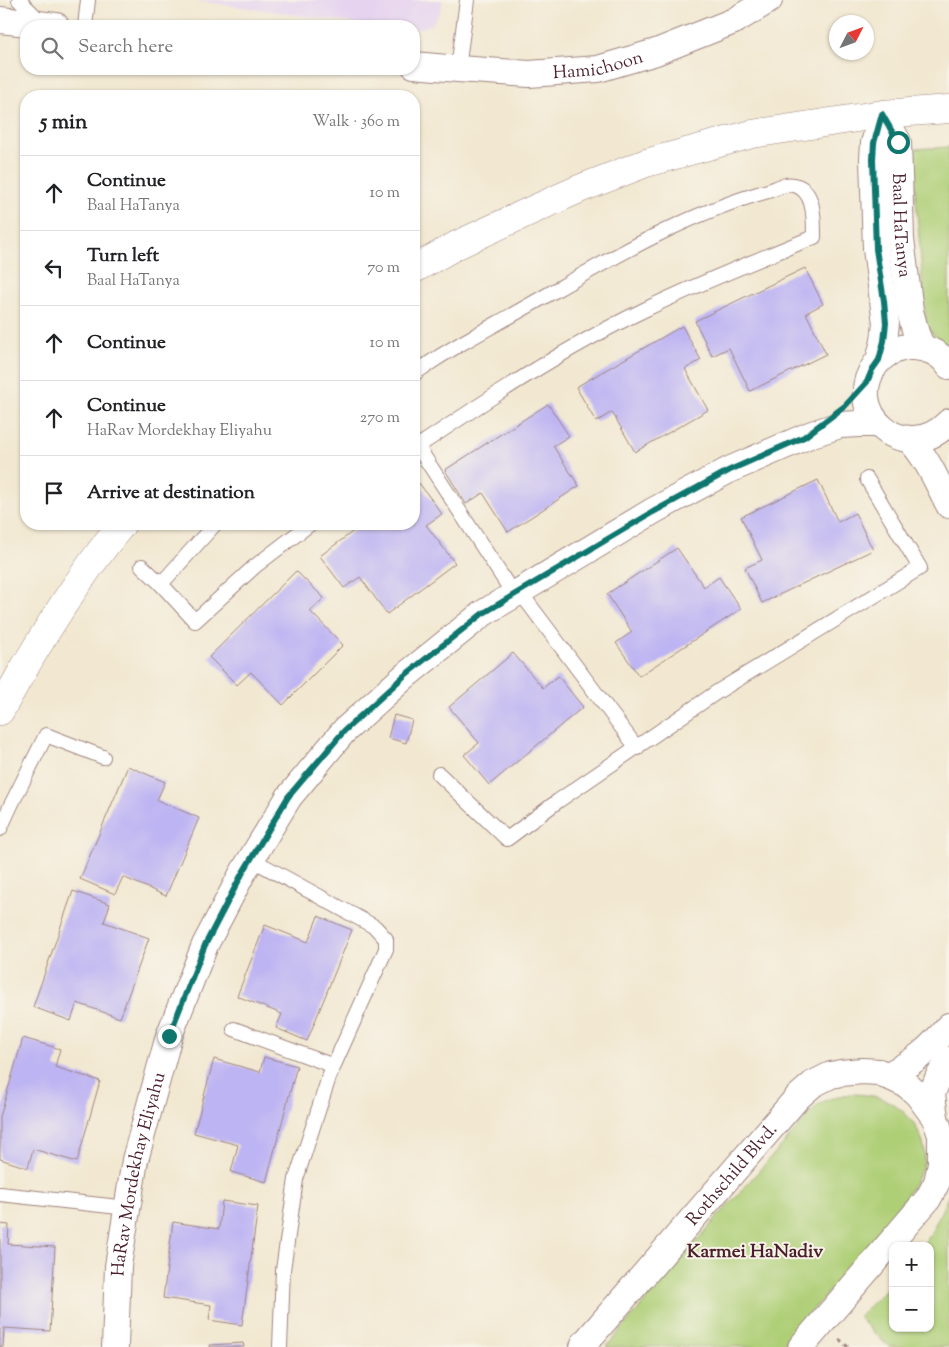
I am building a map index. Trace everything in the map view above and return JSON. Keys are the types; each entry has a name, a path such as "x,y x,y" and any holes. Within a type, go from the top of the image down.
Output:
{"street":[{"name":"Hamichoon","path":"420,66 529,74 598,69 664,49 734,21 769,0"},
{"path":"0,20 20,22"},
{"path":"420,265 457,245 528,212 646,163 752,134 882,114 949,109"},
{"name":"Baal HaTanya","path":"882,114 898,142 902,248 910,311 922,348"},
{"name":"Baal HaTanya","path":"873,371 884,341 886,323 876,249 873,159 874,143 882,114"},
{"path":"948,363 935,353 922,348 911,346 890,352 873,371 866,397 870,412 878,424 898,438 921,439 942,429 949,422"},
{"name":"HaRav Mordekhay Eliyahu","path":"804,437 845,406 873,371"},
{"name":"HaRav Mordekhay Eliyahu","path":"115,1347 118,1266 135,1160 169,1036 205,945 242,874 288,797 344,731 404,676 482,614 653,512 730,470 804,437 840,425 878,424"},
{"path":"910,440 926,460 949,505"},
{"path":"0,711 47,631 85,573 117,530"},
{"path":"886,1076 915,1060 949,1026"},
{"name":"Rothschild Blvd.","path":"801,1347 928,1198 937,1182 941,1164 941,1135 935,1118 932,1094 938,1078 949,1060"},
{"name":"Rothschild Blvd.","path":"583,1347 628,1292 797,1098 813,1084 831,1075 862,1070 879,1072 906,1085 918,1095 935,1118"}],"lane":[{"path":"20,0 44,20"},
{"path":"86,20 88,0"},
{"path":"458,70 467,0"},
{"path":"420,370 555,290 676,225 737,200 792,184 802,188 809,197 814,220 814,236 635,314 562,354 420,442"},
{"path":"420,452 517,594 637,748"},
{"path":"439,774 507,839 558,801 718,692 920,568 867,479"},
{"path":"161,584 210,530"},
{"path":"142,566 195,621 254,567 302,530"},
{"path":"0,829 46,735 103,757"},
{"path":"251,859 376,927 386,939 386,949 330,1074 296,1179 283,1270 280,1347"},
{"path":"234,1030 334,1066"},
{"path":"0,1194 128,1208"}],"shaded area":[{"path":"192,0 443,0 440,12 431,25 420,28 420,20 332,20"}],"green space":[{"path":"949,147 949,347 942,346 926,325 912,149"},
{"path":"850,1094 880,1098 890,1102 908,1117 921,1136 924,1147 922,1169 910,1190 889,1219 781,1347 606,1347 714,1221 818,1105"},
{"path":"949,1195 949,1347 889,1347 858,1317 889,1286 889,1332 934,1332 934,1242 925,1242"}],"building":[{"path":"805,268 823,304 806,313 826,354 750,391 729,348 712,356 695,321"},
{"path":"682,326 701,360 685,369 708,410 635,452 612,412 596,422 576,387"},
{"path":"548,404 569,436 553,446 579,486 508,532 483,493 466,504 445,470"},
{"path":"818,480 838,522 855,513 873,550 762,603 745,568 762,560 741,517"},
{"path":"420,484 442,514 426,525 455,563 387,614 360,577 344,588 320,556 355,530 420,530"},
{"path":"677,548 704,587 719,577 741,609 639,676 616,643 632,632 607,594"},
{"path":"296,571 324,598 310,611 343,645 283,705 251,672 237,685 209,657"},
{"path":"513,653 543,688 558,676 583,707 489,785 464,755 479,743 449,707"},
{"path":"394,715 412,720 406,743 388,738"},
{"path":"128,766 165,782 157,800 199,818 166,896 123,877 115,894 80,879"},
{"path":"73,891 110,904 104,922 149,938 120,1018 77,1003 71,1021 33,1007"},
{"path":"318,916 352,930 307,1041 276,1028 282,1014 237,996 265,925 308,942"},
{"path":"23,1038 60,1049 55,1067 100,1081 77,1162 33,1149 28,1168 0,1159 0,1117"},
{"path":"264,1057 297,1066 266,1182 231,1172 238,1145 194,1133 214,1059 260,1072"},
{"path":"222,1201 258,1206 242,1325 209,1320 211,1305 163,1298 173,1222 219,1229"},
{"path":"0,1224 9,1225 8,1244 55,1247 50,1331 4,1328 3,1347 0,1347"},
{"path":"243,1343 244,1347 210,1347 210,1345"}],"district":[{"name":"Karmei HaNadiv","path":"755,1250"}],"route":[{"path":"169,1036 205,945 242,874 288,797 344,731 404,676 482,614 653,512 730,470 804,437 845,406 867,382 879,360 886,323 876,249 873,159 874,143 882,114 898,142"}]}
